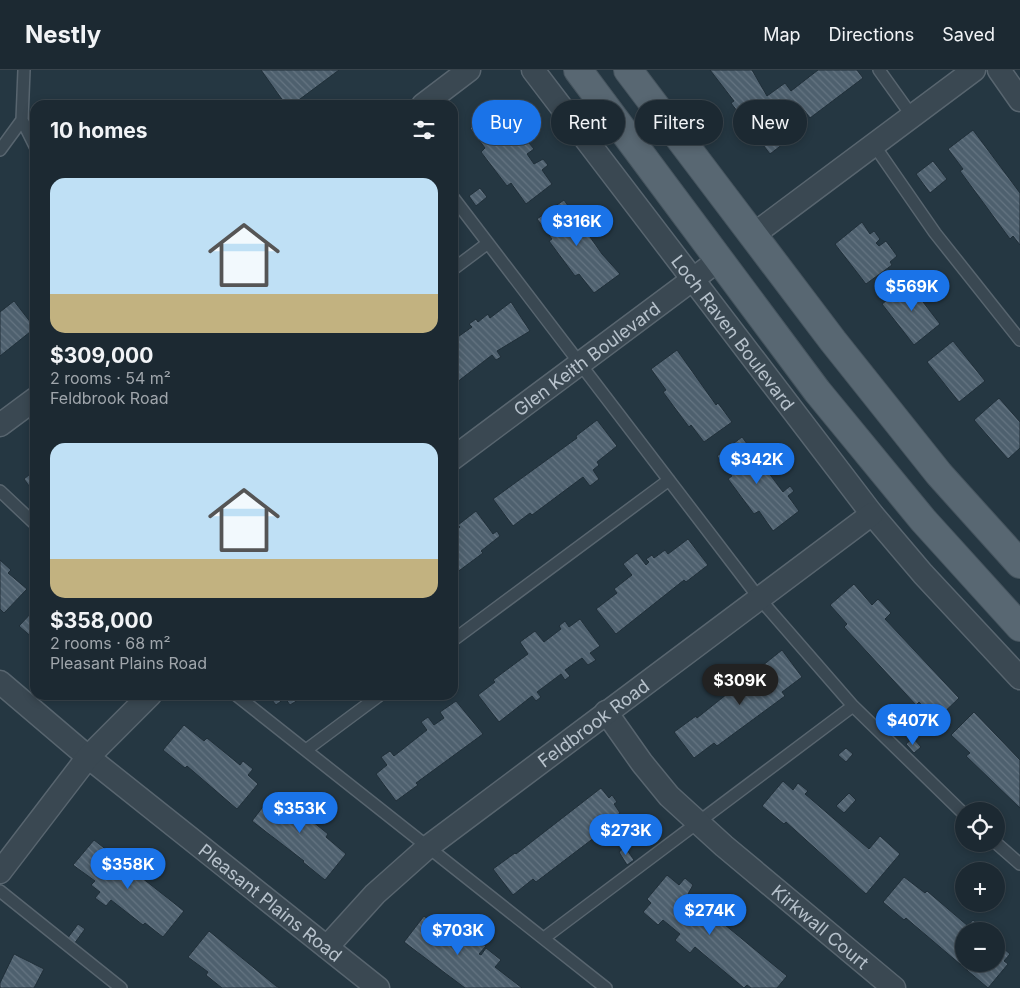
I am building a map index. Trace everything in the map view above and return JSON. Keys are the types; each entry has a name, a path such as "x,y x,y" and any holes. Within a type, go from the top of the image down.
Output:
{"main road":[{"name":"Loch Raven Boulevard","path":"578,70 817,391 876,465 967,570 1020,627"},
{"path":"628,70 832,341 939,474 1020,564"},
{"path":"720,260 753,235"}],"street":[{"path":"430,100 469,70"},
{"name":"Loch Raven Boulevard","path":"533,70 872,514 923,574 1020,678"},
{"path":"753,235 974,70"},
{"path":"999,70 1020,100"},
{"name":"Glen Keith Boulevard","path":"458,455 720,260"},
{"path":"0,425 30,402"},
{"name":"Feldbrook Road","path":"327,947 375,894 429,846 872,514"},
{"name":"Pleasant Plains Road","path":"0,682 88,757 378,988"},
{"path":"0,872 88,757 145,700"},
{"name":"Kirkwall Court","path":"606,712 658,783 699,823 894,988"}],"lane":[{"path":"24,70 22,120 30,136"},
{"path":"879,70 912,116"},
{"path":"0,150 22,120"},
{"path":"874,145 935,233 1020,340"},
{"path":"458,204 759,598 853,706 955,805"},
{"path":"458,266 488,243"},
{"path":"458,637 669,480"},
{"path":"0,491 30,519"},
{"path":"242,700 606,988"},
{"path":"306,750 373,700"},
{"path":"544,938 853,706"},
{"path":"1005,851 1020,864"},
{"path":"0,891 114,986"}],"building":[{"path":"261,70 339,70 299,100 282,100"},
{"path":"710,70 752,70 767,96 785,83 791,91 818,70 857,70 863,78 810,118 807,114 807,100 733,100"},
{"path":"973,130 1020,193 1020,245 1013,236 1010,239 960,171 963,169 948,149"},
{"path":"483,145 531,145 534,149 527,154 534,164 543,159 548,165 542,170 552,184 526,204 511,183 507,186 481,152 485,148"},
{"path":"763,145 782,145 770,154"},
{"path":"933,161 947,179 930,193 916,174"},
{"path":"480,188 487,197 476,206 469,196"},
{"path":"564,200 602,254 620,274 594,293 579,274 575,276 549,241 552,239 537,219"},
{"path":"862,222 870,234 874,231 880,239 876,243 879,246 886,241 897,256 890,262 892,265 866,284 835,244"},
{"path":"918,282 930,297 923,302 940,324 914,345 882,304 908,284 911,287"},
{"path":"14,301 30,322 30,332 0,356 0,312"},
{"path":"511,302 530,331 497,351 501,357 496,360 492,355 458,381 458,337 472,327 469,324 476,319 478,322 488,314 490,318"},
{"path":"953,341 985,381 959,402 927,362"},
{"path":"677,350 716,405 718,403 732,422 704,442 691,425 689,427 663,392 666,390 651,369"},
{"path":"999,398 1020,422 1020,448 1008,459 974,420"},
{"path":"597,420 617,446 597,462 599,465 593,470 599,479 590,486 583,477 532,515 530,513 513,526 493,499 577,438 576,436"},
{"path":"742,437 783,492 790,486 794,491 788,496 799,511 773,531 759,511 754,514 728,479 732,476 717,456"},
{"path":"30,474 30,487 24,479"},
{"path":"476,511 493,534 497,531 500,536 481,551 483,553 458,572 458,528 460,527 458,525"},
{"path":"688,539 708,565 686,582 684,580 616,634 596,609 617,593 614,589 632,575 623,564 637,553 646,565 649,562 646,559 652,555 654,558 665,550 668,554"},
{"path":"0,560 11,570 8,573 27,589 4,613 0,609"},
{"path":"854,584 872,605 878,599 891,613 885,619 959,698 936,720 919,702 916,705 844,627 847,624 830,605"},
{"path":"30,614 30,636 19,626"},
{"path":"580,619 600,646 590,653 596,660 588,665 582,658 565,670 570,676 565,680 561,674 537,692 541,697 536,701 532,696 499,722 478,695 495,682 493,680 528,654 520,642 535,631 544,642 561,629 559,626 565,621 569,627"},
{"path":"782,650 802,677 782,692 785,696 717,746 714,743 694,758 674,732 696,716 697,718"},
{"path":"272,700 282,700 276,705"},
{"path":"286,700 298,700 290,705"},
{"path":"456,701 483,734 416,783 418,785 396,801 376,774 387,765 381,757 390,751 394,756 427,730 421,722 428,717 434,725 444,718 440,712"},
{"path":"974,712 1020,760 1020,808 966,756 970,753 951,735"},
{"path":"184,725 204,741 207,738 240,765 243,761 253,769 248,775 258,784 237,809 187,766 185,768 163,750"},
{"path":"913,738 921,747 914,753 906,744"},
{"path":"846,748 853,754 846,762 838,755"},
{"path":"783,781 793,790 798,783 808,791 805,794 869,849 880,836 900,854 866,894 786,822 784,824 762,806"},
{"path":"601,788 609,798 612,795 617,802 614,804 620,813 601,828 603,831 536,882 533,879 513,895 493,869 516,854"},
{"path":"849,793 856,800 844,813 836,806"},
{"path":"272,795 283,803 287,797 299,806 302,802 317,814 312,821 328,834 326,837 346,854 325,880 304,861 252,821"},
{"path":"94,840 184,911 163,937 145,923 143,925 111,900 106,906 95,898 100,892 91,885 95,881 73,865"},
{"path":"625,847 634,860 627,865 619,852"},
{"path":"667,875 679,885 685,878 693,885 688,894 695,900 701,894 708,899 702,906 787,976 777,988 751,988 747,985 744,988 695,947 690,953 675,940 680,934 663,920 658,925 643,912 651,903 647,899"},
{"path":"904,877 925,893 927,891 963,922 955,922 955,960 906,918 904,920 883,902"},
{"path":"424,916 435,925 439,919 456,935 461,929 486,946 479,954 481,955 486,948 501,960 495,967 522,988 465,988 404,942"},
{"path":"78,924 85,929 74,944 67,939"},
{"path":"209,931 280,988 222,988 206,975 208,972 188,957"},
{"path":"1005,950 1010,954 1005,960"},
{"path":"14,954 44,969 34,988 0,988 0,983"},
{"path":"969,972 1001,972 988,988"}]}
